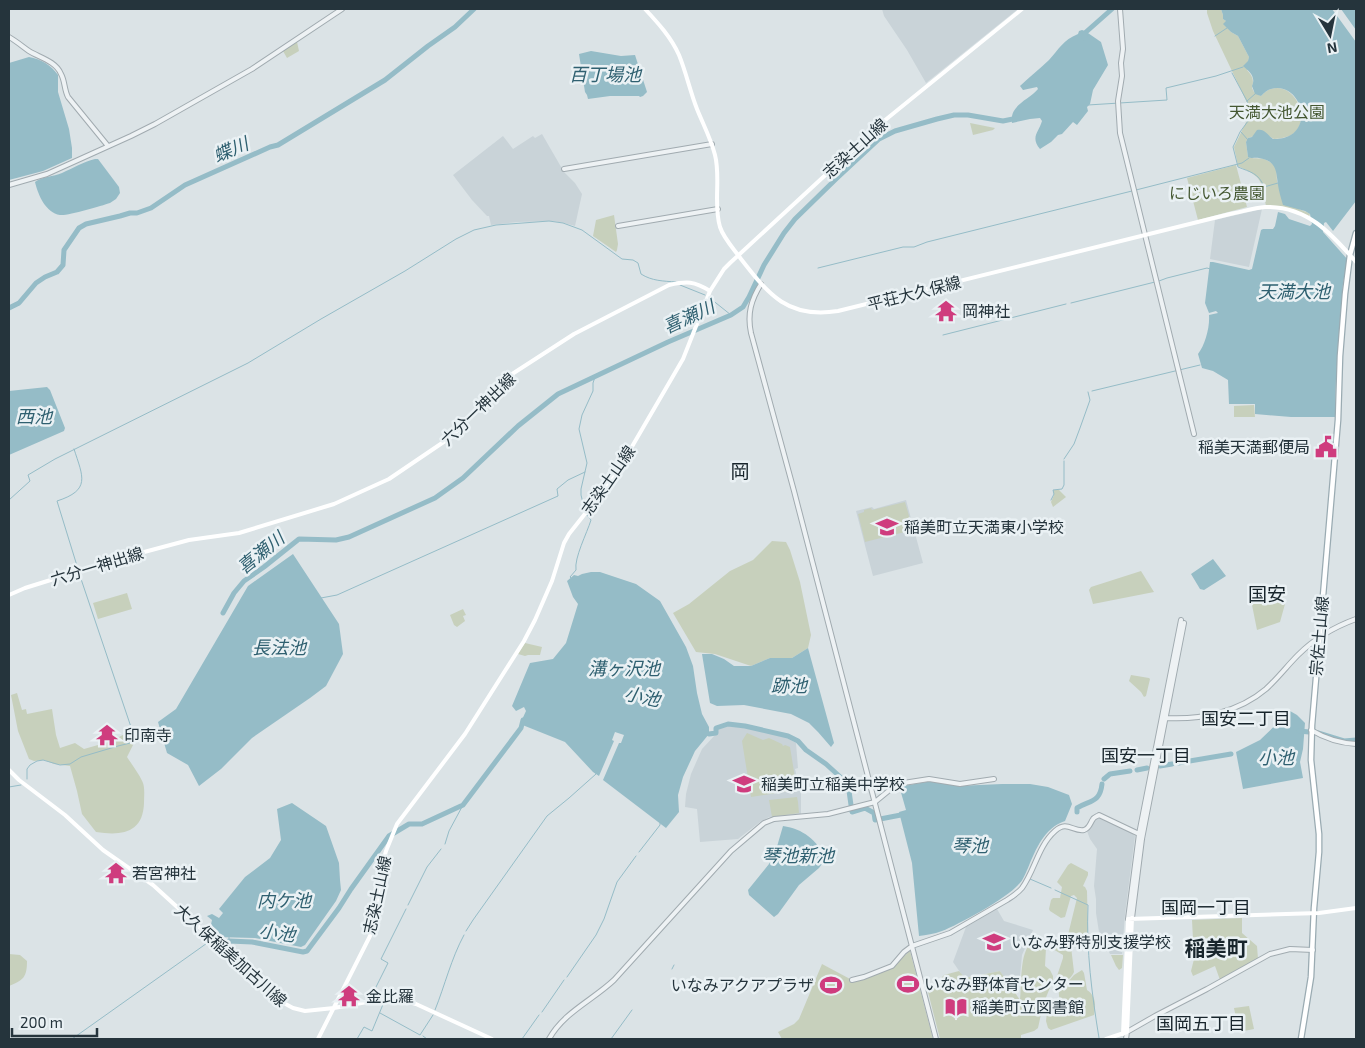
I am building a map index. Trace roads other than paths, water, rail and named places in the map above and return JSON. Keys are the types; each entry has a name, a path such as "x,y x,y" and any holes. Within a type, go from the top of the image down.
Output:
{"main road":[{"name":"平荘大久保線","path":"645,9 669,36 678,54 712,144 717,166 720,228 724,236 760,283 772,295 799,310 812,313 829,313 1265,207 1292,211 1310,219 1323,227 1356,262"},
{"name":"志染土山線","path":"318,1039 370,936 375,919 381,870 386,851 397,824 465,734 524,641 552,581 569,534 603,490 630,450 682,359 710,291 724,269 884,121 1022,9"},
{"name":"宗佐土山線","path":"1300,1039 1310,990 1319,852 1310,760 1311,730 1338,420 1340,356 1347,272 1356,233"},
{"name":"六分一神出線","path":"9,596 32,586 118,558 189,540 239,533 334,504 389,479 438,447 451,437 509,376 574,334 669,286 691,282 710,291"},
{"name":"大久保稲美加古川線","path":"9,770 19,780 65,815 103,850 153,885 287,1006 304,1011 378,1000 402,1000 416,1004 492,1039"},
{"path":"1106,1039 1125,1033 1130,919 1314,913 1356,908"}],"street":[{"path":"9,185 47,174 155,124 276,54 342,9"},
{"path":"1120,9 1123,49 1118,122 1122,146 1194,434"},
{"path":"9,37 29,51 44,58 59,70 68,97 108,146"},
{"path":"564,169 712,144"},
{"path":"618,226 718,209"},
{"path":"760,283 750,304 751,333 794,491 936,1039"},
{"path":"1164,717 1192,718 1207,716 1244,704 1265,690 1297,656 1319,637 1356,619"},
{"path":"1130,919 1142,839 1182,621"},
{"path":"1130,919 1139,834 1164,717"},
{"path":"1311,730 1334,741 1356,744"},
{"path":"550,1039 553,1032 564,1019 606,987 731,851 764,823 774,819 828,814 875,802 897,784 929,779 960,784 994,779"},
{"path":"852,980 892,966 912,946 950,933 1016,894 1025,883 1049,838 1060,828 1068,826 1085,830 1090,826 1093,819 1100,814 1139,834 1142,839"},
{"path":"1122,1039 1125,1033 1270,954 1290,949 1313,950"},
{"path":"1125,1033 1126,1039"}],"water":[{"name":"天満大池","path":"1221,9 1332,9 1356,42 1356,201 1333,231 1326,222 1324,223 1323,232 1348,260 1343,283 1335,417 1291,417 1255,414 1255,404 1229,404 1228,380 1213,371 1202,368 1198,354 1206,336 1209,315 1218,313 1216,311 1209,313 1205,303 1210,262 1252,269 1261,230 1273,229 1278,212 1285,214 1289,219 1310,226 1312,224 1310,214 1283,205 1274,167 1265,159 1248,157 1246,142 1257,130 1264,131 1273,139 1287,137 1296,130 1301,121 1298,101 1291,93 1282,89 1270,89 1261,96 1255,94 1252,86 1253,77 1243,66 1249,57 1238,36 1223,24 1226,21 1223,19"},
{"path":"1341,9 1356,9 1356,30"},
{"path":"1082,30 1101,42 1108,65 1093,90 1090,104 1087,107 1088,111 1077,125 1073,122 1062,134 1040,149 1035,138 1042,121 1040,118 1012,123 1012,117 1017,107 1038,89 1037,87 1023,90 1020,86 1049,60 1065,42"},
{"name":"百丁場池","path":"591,51 621,56 635,55 647,92 640,97 610,96 588,99 585,92 579,54"},
{"path":"29,57 45,63 58,75 58,92 69,129 72,158 43,171 9,180 9,63"},
{"path":"98,159 119,187 120,193 116,199 110,203 70,214 60,215 51,211 41,198 35,182"},
{"name":"西池","path":"47,387 50,390 65,428 64,431 9,455 9,391"},
{"name":"長法池","path":"293,554 339,624 343,654 326,686 252,738 221,769 199,786 188,765 167,753 158,722 176,709 248,586"},
{"path":"1213,559 1226,576 1204,590 1200,589 1191,574"},
{"name":"溝ヶ沢池","path":"591,572 600,572 636,584 660,601 686,647 693,666 697,693 702,714 709,727 709,734 695,751 683,777 678,795 679,812 666,828 603,780 624,735 615,732 612,740 614,741 599,776 565,742 520,724 526,711 524,707 516,711 512,706 530,663 553,659 566,643 578,604 567,581 574,575 578,576"},
{"name":"跡池","path":"808,648 834,743 831,747 809,723 791,714 744,705 717,706 710,703 702,654 712,654 734,666 751,666 770,658 792,658"},
{"name":"小池","path":"1290,711 1305,723 1300,762 1303,778 1243,789 1236,752 1260,740"},
{"name":"琴池","path":"932,781 957,786 1030,784 1048,787 1069,795 1072,804 1065,821 1051,829 1042,840 1023,879 1004,897 949,928 919,936 912,863 899,812 906,810 900,789 903,786"},
{"name":"内ケ池","path":"292,803 326,826 339,863 341,890 336,901 305,945 301,947 255,938 217,937 210,929 212,920 207,916 212,914 219,918 223,913 219,909 245,877 270,858 281,840 277,809"},
{"name":"琴池新池","path":"783,826 790,827 808,836 827,857 819,868 799,885 774,917 749,895 748,890 769,864 776,850"}],"waterway":[{"name":"蝶川","path":"9,308 19,303 36,283 57,272 63,265 64,250 79,228 86,224 137,213 151,208 185,185 278,145 385,80 455,27 474,9"},
{"name":"喜瀬川","path":"1084,38 1086,32 1112,9"},
{"path":"1215,36 1227,28"},
{"path":"1088,105 1167,100 1166,88 1216,76 1243,67"},
{"path":"1232,73 1247,101 1251,113 1251,117 1240,132 1233,147 1238,167 1257,176 1264,187 1278,183"},
{"path":"1247,101 1255,94"},
{"name":"喜瀬川","path":"223,613 234,593 244,581 299,539 336,540 349,537 435,498 463,478 518,426 558,394 668,342 731,315 743,307 764,265 795,219 879,139 895,131 954,115 968,115 1003,121 1018,118"},
{"path":"1241,132 1248,140"},
{"path":"1136,190 1242,163 1249,158"},
{"path":"818,268 903,247 914,247 927,242 1132,191"},
{"path":"9,500 30,481 28,475 55,459 248,363 474,230 496,225 549,221 563,223 582,230 622,259 633,260 638,263 641,274 649,278 676,282"},
{"path":"1159,281 1207,268 1210,269"},
{"path":"1071,303 1155,282"},
{"path":"680,285 705,295"},
{"path":"711,299 731,315"},
{"path":"943,335 1066,304"},
{"path":"1092,391 1200,365"},
{"path":"585,511 581,489 587,463 579,429 582,415 593,391 595,377"},
{"path":"1064,459 1074,444 1080,428 1090,400 1088,392"},
{"path":"74,449 82,481 80,487 75,492 57,501 78,569"},
{"path":"1051,500 1054,494 1053,490 1062,489 1064,485 1064,461"},
{"path":"321,598 337,595 558,496 557,489 568,480 585,472"},
{"path":"571,578 576,570 579,552 591,520 587,515"},
{"path":"79,573 132,730"},
{"name":"小池","path":"229,941 252,942 303,952 307,951 389,836 409,824 422,824 463,805 521,728 523,720"},
{"name":"小池","path":"704,732 709,734 716,733 716,728 728,724 788,736 798,741 806,750 826,764 848,784 852,812 865,808 874,813 875,820 906,814"},
{"name":"小池","path":"1299,731 1309,732"},
{"path":"1318,733 1344,741 1356,740"},
{"path":"27,779 27,769 37,761 43,760 60,765 70,764 81,757 163,735"},
{"name":"小池","path":"1178,763 1231,754"},
{"name":"小池","path":"1160,766 1172,764"},
{"name":"小池","path":"1137,770 1147,768"},
{"name":"小池","path":"1104,779 1110,774 1130,771"},
{"path":"466,931 547,816 596,772"},
{"name":"小池","path":"1077,812 1077,808 1097,798 1102,784"},
{"path":"9,787 21,785"},
{"path":"445,844 449,831 463,805"},
{"path":"639,852 660,823"},
{"path":"408,905 427,867 441,849"},
{"path":"567,977 596,935 604,919 617,882 636,856"},
{"path":"1030,879 1051,888"},
{"path":"1055,890 1088,905 1090,972 1099,1038"},
{"path":"373,993 388,963 381,959 406,909"},
{"path":"435,1010 464,935"},
{"name":"小池","path":"217,941 229,941 229,936"},
{"path":"72,1039 210,941 213,941"},
{"path":"672,969 674,965"},
{"path":"542,1012 564,980"},
{"path":"357,1039 364,1027 372,1031 384,1002"},
{"path":"611,1039 632,1010"},
{"path":"380,1013 420,1035 433,1015"},
{"path":"522,1039 539,1015"},
{"path":"423,1036 427,1039"}],"place":[{"name":"岡神社","path":"946,311"},
{"name":"稲美天満郵便局","path":"1326,447"},
{"name":"稲美町立天満東小学校","path":"887,527"},
{"name":"印南寺","path":"107,735"},
{"name":"稲美町立稲美中学校","path":"744,784"},
{"name":"若宮神社","path":"116,873"},
{"name":"いなみ野特別支援学校","path":"994,942"},
{"name":"いなみ野体育センター","path":"908,984"},
{"name":"いなみアクアプラザ","path":"831,985"},
{"name":"金比羅","path":"349,996"},
{"name":"稲美町立図書館","path":"956,1007"}],"district":[{"name":"岡","path":"740,471"},
{"name":"国安","path":"1267,594"},
{"name":"国安二丁目","path":"1246,719"},
{"name":"国安一丁目","path":"1146,756"},
{"name":"国岡一丁目","path":"1206,908"},
{"name":"稲美町","path":"1216,949"},
{"name":"国岡五丁目","path":"1201,1024"}],"park label":[{"name":"天満大池公園","path":"1277,112"},
{"name":"にじいろ農園","path":"1217,193"}]}
